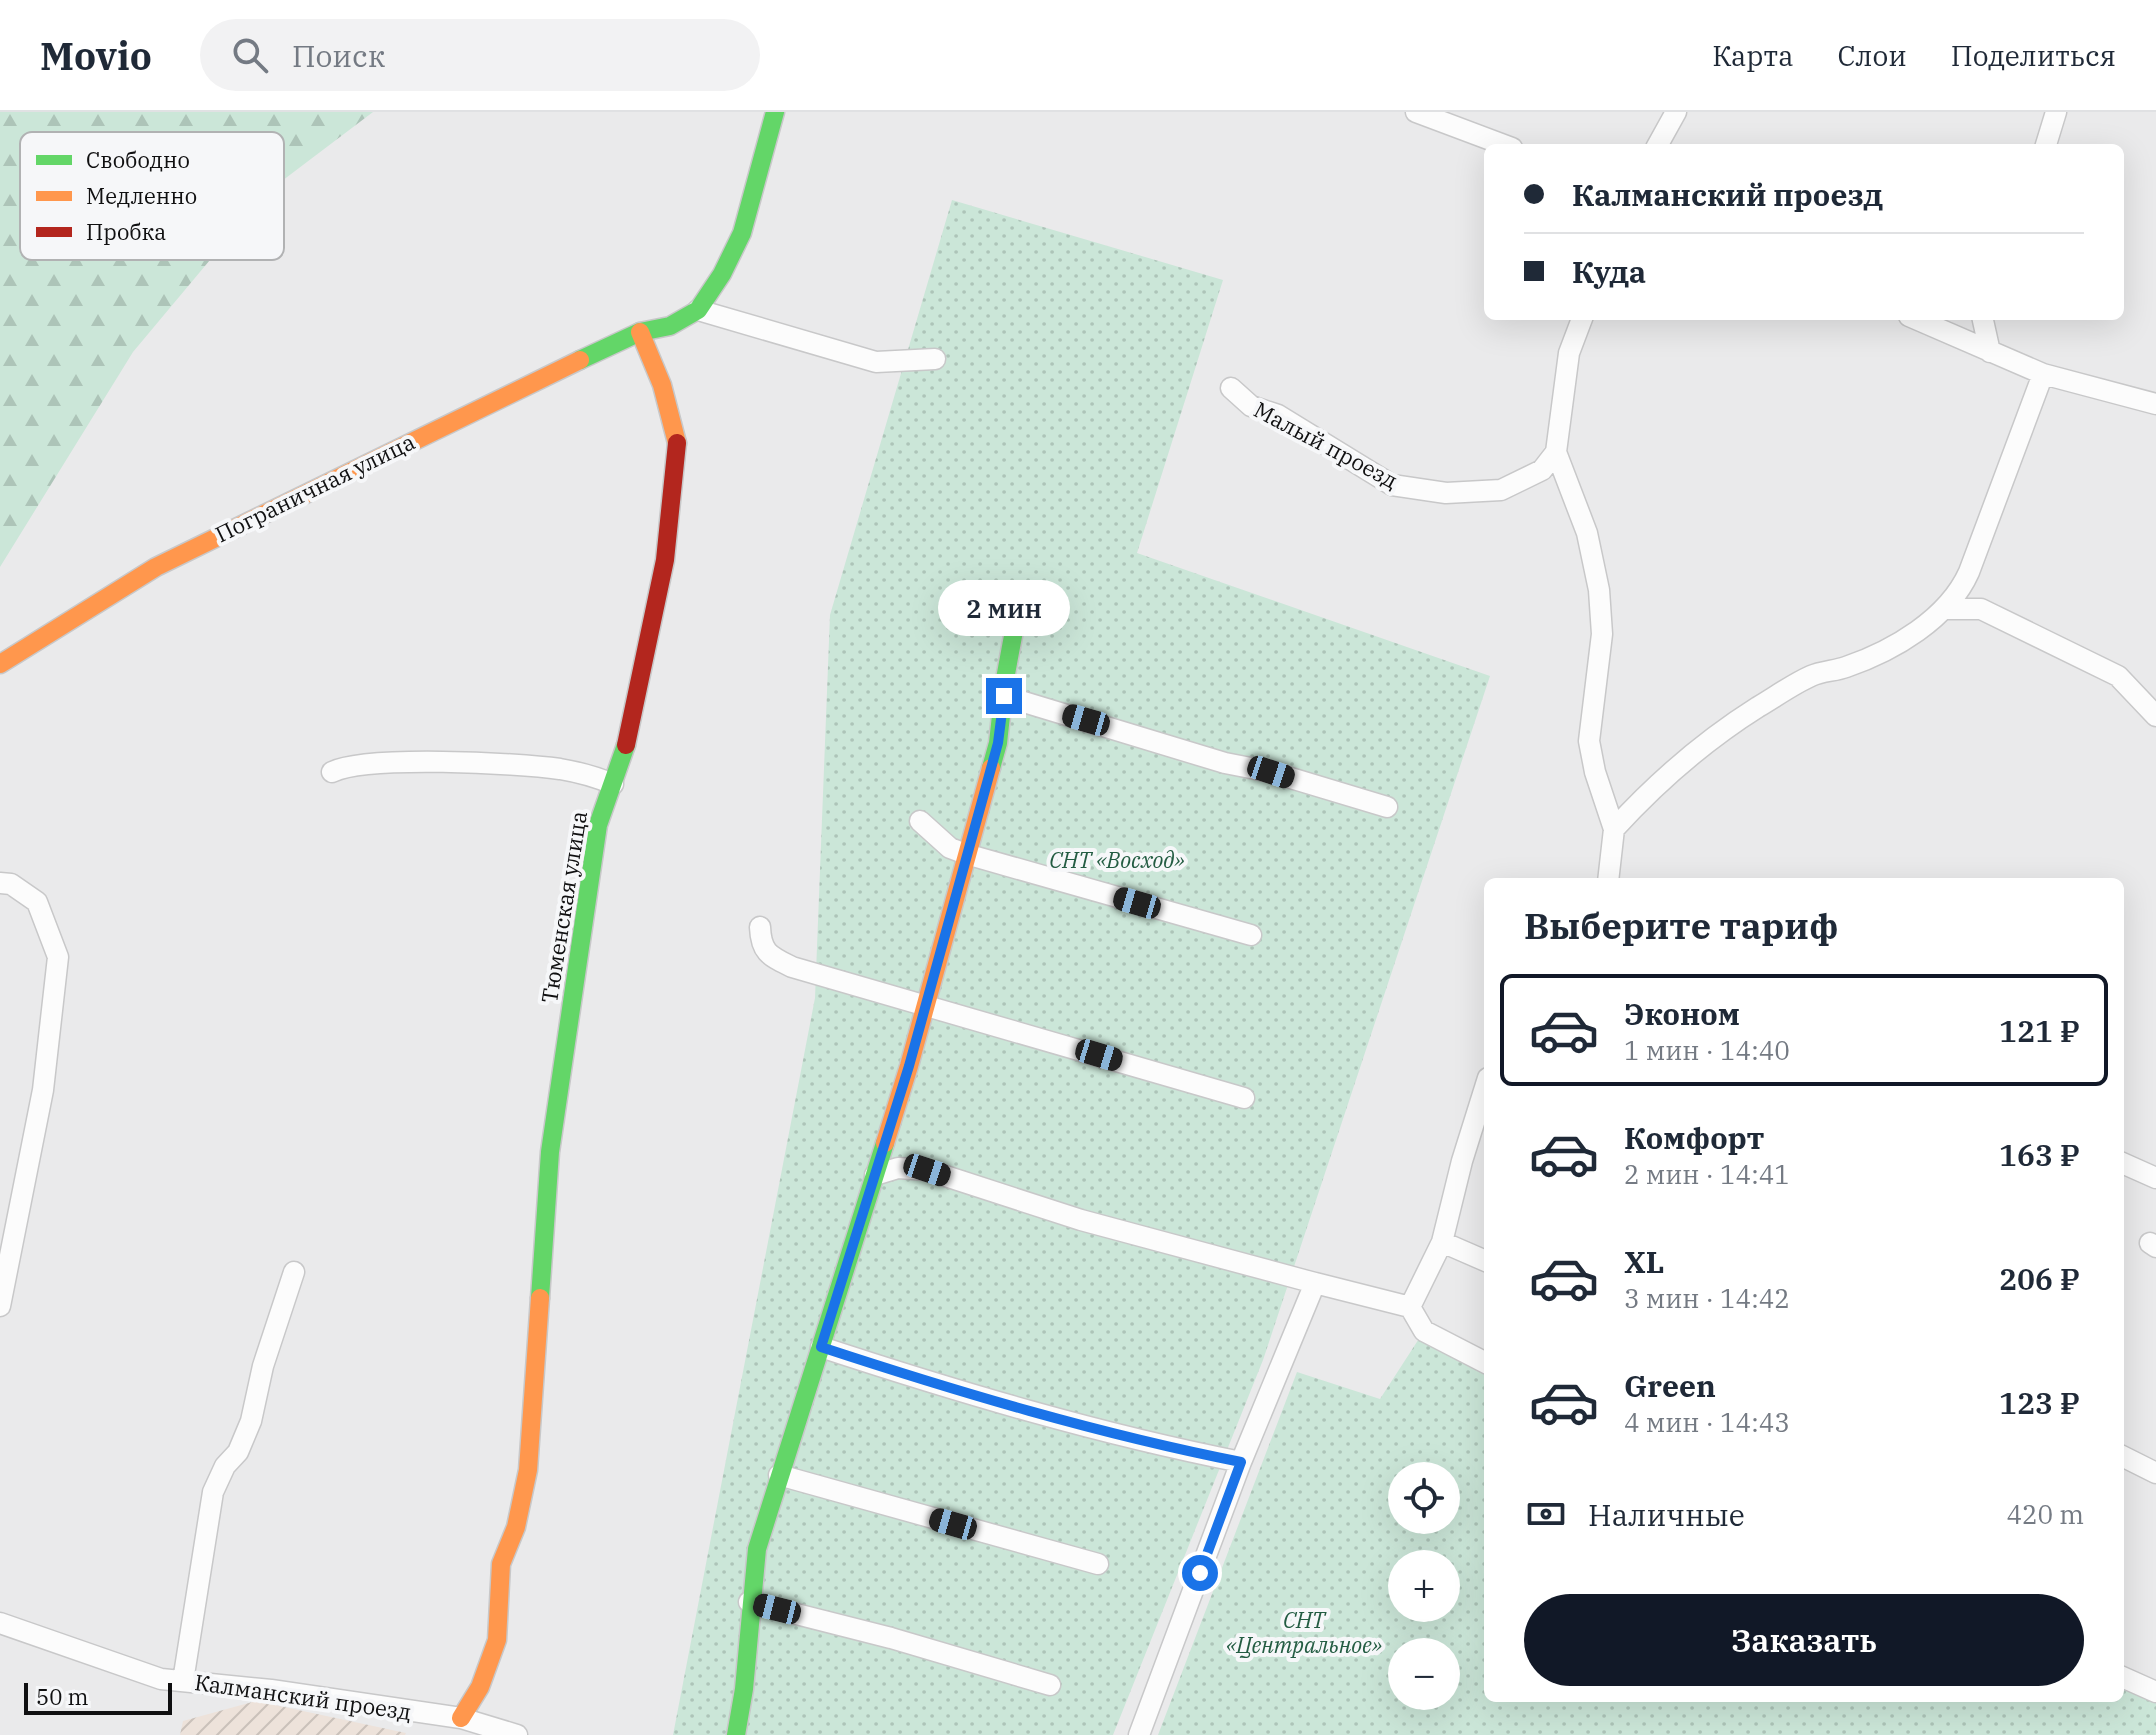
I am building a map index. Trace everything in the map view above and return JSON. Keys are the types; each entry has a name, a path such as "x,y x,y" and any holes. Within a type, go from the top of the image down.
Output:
{"street":[{"path":"640,332 670,326 698,310 722,274 742,233 775,112"},
{"path":"1416,112 1501,144"},
{"path":"1658,144 1676,112"},
{"path":"2046,144 2056,112"},
{"path":"698,310 876,362 935,359"},
{"path":"1581,320 1569,353 1556,452 1587,533 1599,590 1602,634 1589,741 1595,772 1614,829 1608,878"},
{"path":"1918,320 2043,374 2156,404"},
{"path":"1983,320 1990,352"},
{"name":"Пограничная улица","path":"0,664 156,567 523,386 640,332"},
{"name":"Тюменская улица","path":"461,1718 480,1687 497,1640 501,1564 516,1527 528,1470 550,1152 598,825 624,754 665,560 677,442 662,385 640,332"},
{"path":"1614,829 1653,786 1700,747 1755,709 1812,675 1847,667 1900,643 1944,609 1962,588 1969,572 2043,374"},
{"name":"Малый проезд","path":"1231,388 1251,406 1278,415 1392,485 1446,493 1501,490 1542,470 1556,452"},
{"path":"736,1735 748,1671 749,1602 757,1549 875,1175 998,743 1019,604"},
{"path":"1944,609 1981,609 2118,676 2156,716"},
{"path":"1004,696 1225,763 1271,772 1387,807"},
{"path":"332,772 343,767 401,764 498,765 560,769 613,784"},
{"path":"920,821 950,848 966,854 1251,935"},
{"path":"0,883 11,884 37,902 58,957 43,1090 0,1306"},
{"path":"760,927 761,945 771,956 792,967 1244,1098"},
{"path":"1410,1307 1442,1242 1462,1161 1484,1091"},
{"path":"2124,1164 2156,1178"},
{"path":"875,1175 898,1168 927,1170 1081,1220 1410,1307 1424,1331 1484,1362"},
{"path":"1442,1242 1484,1260"},
{"path":"183,1681 213,1492 225,1466 238,1452 251,1421 263,1366 294,1272"},
{"path":"1139,1735 1241,1462 1315,1283"},
{"path":"821,1347 968,1392 1184,1450 1241,1462"},
{"path":"2124,1457 2156,1473"},
{"path":"779,1475 1098,1564"},
{"path":"749,1602 891,1638 1050,1685"},
{"name":"Калманский проезд","path":"0,1623 161,1679 271,1690 461,1718 517,1735"},
{"path":"2124,1678 2156,1692"}],"shaded area":[{"path":"256,1701 406,1733 180,1735 183,1721"}],"green space":[{"path":"0,112 373,112 284,179 284,132 20,132 20,260 210,260 133,352 0,567"},
{"name":"СНТ «Восход»","path":"952,200 1223,280 1137,553 1490,676 1263,1360 1113,1735 673,1735 815,998 830,615"},
{"name":"СНТ «Центральное»","path":"1424,1331 1484,1362 1484,1702 2124,1702 2124,1678 2156,1692 2156,1735 1158,1735 1297,1372 1380,1399"}],"traffic: fast":[{"path":"580,360 640,332 670,326 698,310 722,274 742,233 775,112"},
{"path":"991,768 998,743 1005,679 1019,604"},
{"path":"540,1298 550,1152 598,825 626,745"},
{"path":"736,1735 744,1689 757,1549 885,1143"}],"traffic: slow":[{"path":"640,332 662,385 677,443"},
{"path":"0,664 156,567 580,360"},
{"path":"885,1143 991,768"},
{"path":"461,1718 480,1687 497,1640 501,1564 516,1527 528,1470 540,1298"}],"traffic: jam":[{"path":"626,745 665,560 677,443"}],"route":[{"path":"1004,696 998,743 909,1066 821,1347 911,1377 1184,1450 1241,1462 1200,1573"}]}
